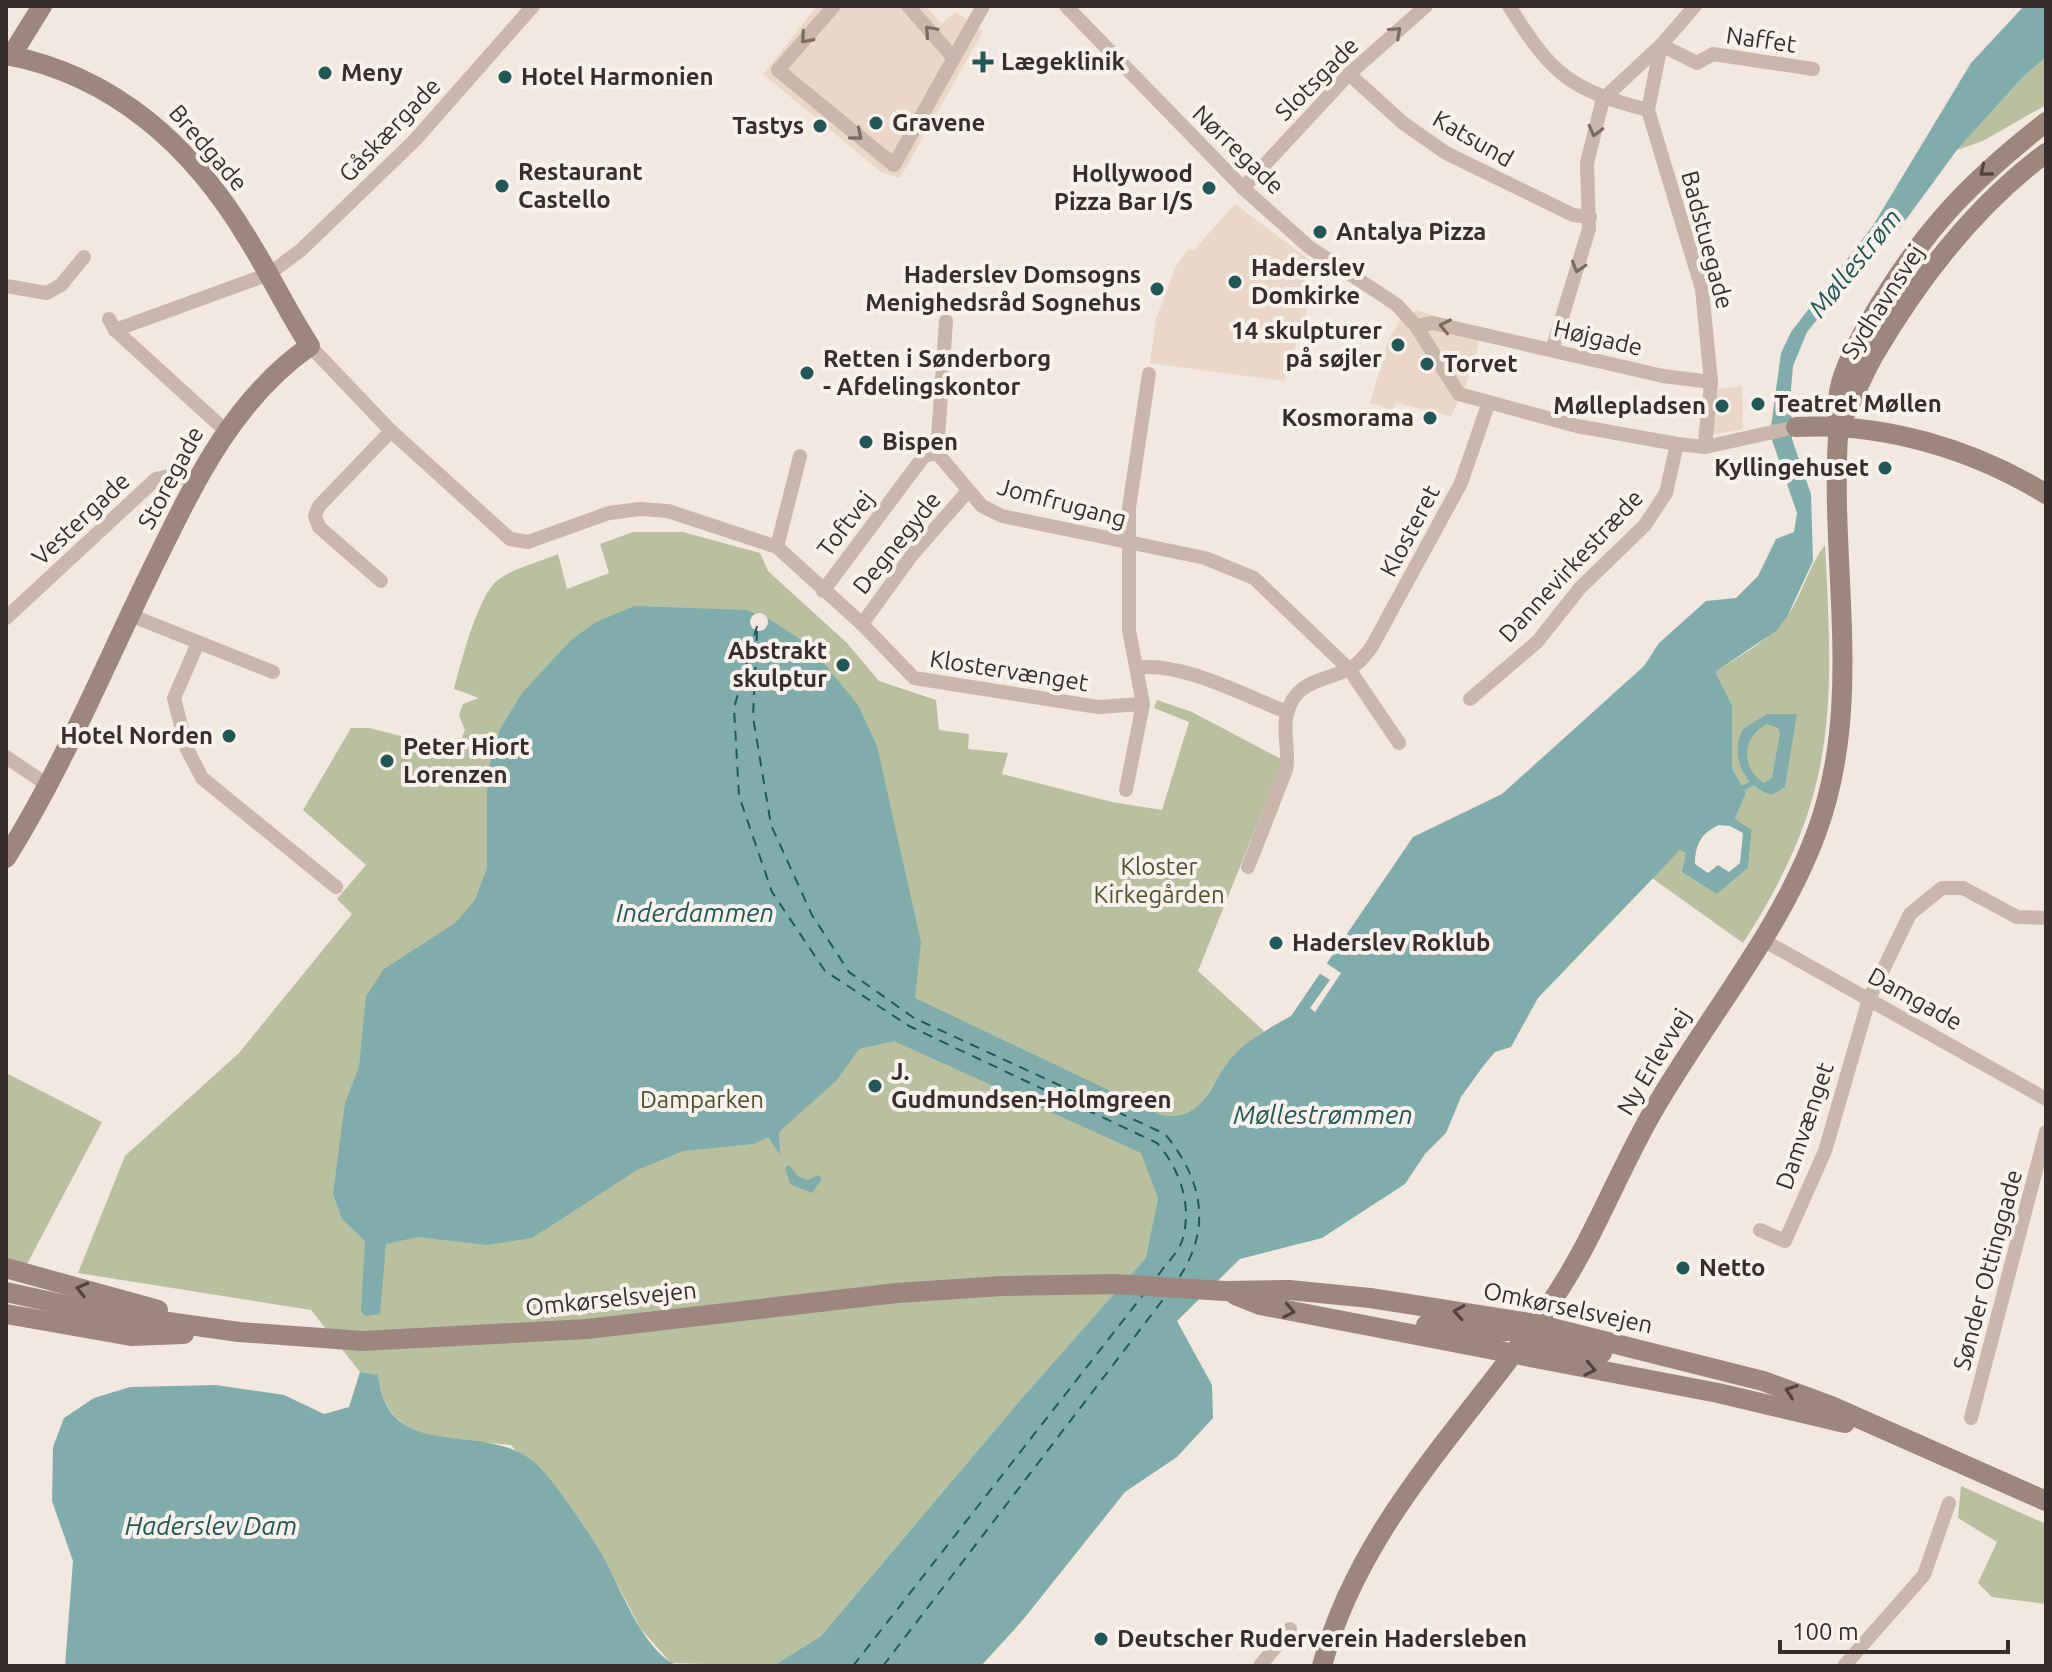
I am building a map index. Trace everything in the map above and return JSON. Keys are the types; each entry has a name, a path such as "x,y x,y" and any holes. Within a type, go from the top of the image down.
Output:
{"main road":[{"path":"8,59 42,6"},
{"name":"Bredgade","path":"8,59 88,82 143,114 226,205 310,346"},
{"name":"Sydhavnsvej","path":"1839,425 1839,390 1862,335 1896,277 1938,220 1977,178 2046,122"},
{"name":"Sydhavnsvej","path":"1839,425 1873,356 1948,251 1994,197 2046,153"},
{"name":"Storegade","path":"6,858 49,786 196,479 226,431 288,361 310,346"},
{"path":"1796,427 1839,425 1970,456 2046,494"},
{"name":"Ny Erlevvej","path":"1322,1666 1346,1601 1379,1536 1430,1459 1536,1324 1577,1264 1656,1106 1761,939 1800,870 1817,832 1835,765 1844,698 1835,490 1839,425"},
{"path":"6,1268 239,1332"},
{"name":"Omkørselsvejen","path":"6,1292 97,1312 239,1332 344,1340 461,1338 587,1329 897,1293 1115,1284 1224,1291 1289,1290 1370,1298 1536,1324 1763,1381 1831,1406 2046,1501"},
{"name":"Omkørselsvejen","path":"1224,1291 1260,1305 1718,1393 1889,1433"},
{"path":"6,1314 131,1336 239,1332"},
{"path":"1356,1325 1378,1318 1488,1334 1509,1333 1536,1324"},
{"path":"1513,1354 1538,1343 1659,1364 1682,1359"}],"street":[{"name":"Gåskærgade","path":"226,431 112,325 269,274 301,250 415,140 533,6"},
{"path":"908,6 952,56"},
{"path":"825,9 778,70 894,165 952,56 983,6"},
{"name":"Nørregade","path":"1066,6 1243,188 1309,247 1397,305 1416,326"},
{"name":"Slotsgade","path":"1243,188 1349,74 1426,6"},
{"path":"1509,6 1548,60 1584,92 1603,99 1648,110 1661,45"},
{"path":"1552,350 1590,217 1587,163 1603,99 1661,45 1695,6"},
{"name":"Naffet","path":"1661,45 1697,63 1713,54 1813,69"},
{"name":"Katsund","path":"1349,74 1403,123 1446,153 1573,215 1590,217"},
{"name":"Badstuegade","path":"1648,110 1702,289 1711,382"},
{"path":"6,286 47,293 61,285 84,257"},
{"path":"937,453 946,321"},
{"name":"Højgade","path":"1416,326 1433,323 1663,376 1711,382"},
{"path":"1416,326 1459,394 1577,426 1705,447 1796,427"},
{"path":"310,346 391,431 510,539 528,542 609,513 640,509 668,511 777,547 800,456"},
{"path":"1126,790 1143,704 1129,630 1129,508 1149,374"},
{"path":"1705,447 1711,382"},
{"name":"Klosteret","path":"1287,712 1294,699 1312,682 1357,664 1382,631 1461,483 1489,402"},
{"path":"381,581 319,527 315,516 319,506 391,431"},
{"name":"Dannevirkestræde","path":"1470,699 1537,642 1580,588 1645,525 1666,493 1677,444"},
{"name":"Jomfrugang","path":"937,453 982,506 1002,516 1205,558 1254,578 1349,669"},
{"name":"Toftvej","path":"823,591 924,456 937,453"},
{"name":"Vestergade","path":"6,618 156,479 169,476 196,479"},
{"name":"Degnegyde","path":"862,624 912,555 968,491"},
{"name":"Klostervænget","path":"777,547 862,624 914,678 1098,707 1143,704"},
{"path":"130,615 273,672"},
{"path":"198,643 174,698 187,749 202,778 336,887"},
{"path":"1137,668 1150,666 1205,679 1287,712 1289,755 1286,770 1248,867"},
{"path":"1349,669 1399,743"},
{"path":"6,757 49,786"},
{"path":"1869,999 1910,914 1942,888 1963,888 1980,894 2017,917 2046,918"},
{"name":"Damgade","path":"1761,939 2046,1099"},
{"name":"Damvænget","path":"1760,1230 1785,1241 1825,1151 1869,999"},
{"name":"Sønder Ottinggade","path":"1971,1418 2046,1132"},
{"path":"1844,1666 1924,1575 1949,1503"},
{"path":"1260,1666 1290,1629"}],"green space":[{"path":"2046,57 2046,105 1983,141 1957,150 2022,78"},
{"name":"Damparken","path":"633,532 683,532 760,553 768,571 847,643 879,681 936,700 939,730 969,734 968,749 1008,753 1002,774 1112,802 1162,810 1189,722 1154,708 1157,700 1192,712 1283,760 1198,971 1264,1031 1234,1055 1196,1110 1179,1118 1158,1198 1147,1258 1022,1398 821,1636 773,1666 671,1663 641,1629 599,1550 511,1445 446,1439 409,1427 394,1415 384,1399 378,1376 360,1372 311,1310 78,1273 125,1156 239,1053 352,914 337,899 366,865 303,810 351,728 369,728 457,750 465,730 459,715 463,704 479,698 454,689 471,630 491,587 512,572 558,554 567,589 609,573 600,544"},
{"path":"1825,545 1829,657 1823,752 1813,797 1797,843 1774,891 1743,943 1652,878 1680,850 1686,853 1717,894 1748,868 1752,831 1735,819 1746,793 1732,768 1732,705 1714,672 1779,627"},
{"path":"6,1073 102,1122 27,1264 6,1258"},
{"path":"1961,1486 2046,1524 2046,1604 1992,1597 1978,1583 1997,1542 1958,1518"}],"shaded area":[{"name":"Gravene","path":"817,6 926,6 941,24 956,12 983,31 900,178 881,172 763,74"},
{"path":"1235,204 1315,264 1298,292 1307,310 1284,381 1150,363 1156,319 1175,268 1188,249 1194,250"},
{"name":"Torvet","path":"1418,310 1471,329 1479,342 1467,382 1451,416 1396,403 1394,410 1370,403 1388,341 1401,319"},
{"name":"Møllepladsen","path":"1742,386 1743,429 1697,438 1704,391"}],"water":[{"path":"2024,6 2046,6 2046,57 2022,78 1957,150 1899,229 1868,258 1807,332 1793,366 1792,439 1811,494 1813,561 1787,617 1776,631 1715,672 1732,705 1732,768 1746,793 1735,819 1752,830 1748,868 1717,894 1682,872 1686,853 1680,850 1538,998 1511,1047 1495,1052 1484,1065 1461,1097 1446,1133 1425,1154 1405,1184 1322,1238 1240,1259 1177,1321 1212,1385 1213,1418 1177,1457 1125,1492 1022,1621 981,1666 773,1666 821,1636 1022,1398 1146,1258 1158,1198 1141,1153 894,1041 859,1049 836,1081 779,1132 780,1155 768,1137 754,1144 683,1151 637,1170 532,1238 487,1245 418,1237 386,1244 380,1314 365,1316 361,1311 365,1241 342,1219 333,1194 345,1103 359,1067 366,996 384,969 455,923 475,900 487,868 487,773 500,729 522,693 571,640 596,622 635,606 746,610 769,619 809,645 858,705 877,746 921,942 915,998 1161,1115 1187,1113 1204,1099 1239,1050 1291,1016 1413,837 1502,794 1644,666 1659,643 1706,601 1736,598 1758,576 1776,539 1794,532 1797,513 1770,434 1781,353 1791,332 1872,227 1971,63","holes":["1730,826 1743,833 1740,863 1729,872 1718,865 1708,873 1695,864 1698,845 1713,828"]},
{"path":"1767,714 1797,714 1785,787 1772,795 1754,785 1742,769 1738,750 1743,729","holes":["1767,724 1778,728 1780,733 1772,778 1764,783 1751,769 1747,752 1749,744 1759,729"]},
{"path":"789,1165 799,1177 808,1180 818,1175 822,1179 812,1193 790,1184 785,1168"},
{"name":"Haderslev Dam","path":"360,1372 378,1375 385,1403 399,1421 418,1431 490,1443 513,1450 534,1462 559,1491 600,1551 653,1646 678,1666 65,1666 73,1561 52,1501 53,1447 64,1418 94,1398 130,1387 216,1385 284,1395 324,1414 349,1407"}],"pier":[{"path":"755,613 763,613 768,622 766,629 755,631 750,626 750,618"},
{"path":"1326,963 1341,973 1315,1012 1310,1008 1330,980 1319,973"}],"waterway":[{"path":"1743,788 1751,784"}],"ferry route":[{"path":"757,626 734,708 739,796 772,892 825,971 909,1026 1157,1143 1178,1176 1186,1215 1180,1246 1157,1277"},
{"path":"757,631 753,717 771,825 812,915 849,972 914,1018 1165,1134 1188,1168 1198,1204 1196,1241 1178,1279"},
{"path":"853,1666 1143,1295"},
{"path":"883,1666 1165,1297"}],"place":[{"name":"Lægeklinik","path":"983,62"},
{"name":"Meny","path":"325,73"},
{"name":"Hotel Harmonien","path":"505,77"},
{"name":"Gravene","path":"876,123"},
{"name":"Tastys","path":"820,126"},
{"name":"Restaurant Castello","path":"502,186"},
{"name":"Hollywood Pizza Bar I/S","path":"1209,188"},
{"name":"Antalya Pizza","path":"1320,232"},
{"name":"Haderslev Domkirke","path":"1235,282"},
{"name":"Haderslev Domsogns Menighedsråd Sognehus","path":"1157,289"},
{"name":"14 skulpturer på søjler","path":"1398,345"},
{"name":"Torvet","path":"1427,364"},
{"name":"Retten i Sønderborg - Afdelingskontor","path":"807,373"},
{"name":"Teatret Møllen","path":"1758,404"},
{"name":"Møllepladsen","path":"1722,406"},
{"name":"Kosmorama","path":"1430,418"},
{"name":"Bispen","path":"866,442"},
{"name":"Kyllingehuset","path":"1885,468"},
{"name":"Abstrakt skulptur","path":"843,665"},
{"name":"Hotel Norden","path":"229,736"},
{"name":"Peter Hiort Lorenzen","path":"387,761"},
{"name":"Haderslev Roklub","path":"1276,943"},
{"name":"J. Gudmundsen-Holmgreen","path":"875,1086"},
{"name":"Netto","path":"1683,1268"},
{"name":"Deutscher Ruderverein Hadersleben","path":"1101,1639"}],"water label":[{"name":"Møllestrøm","path":"1855,263"},
{"name":"Inderdammen","path":"695,913"},
{"name":"Møllestrømmen","path":"1323,1115"}],"park label":[{"name":"Kloster Kirkegården","path":"1159,881"}]}
